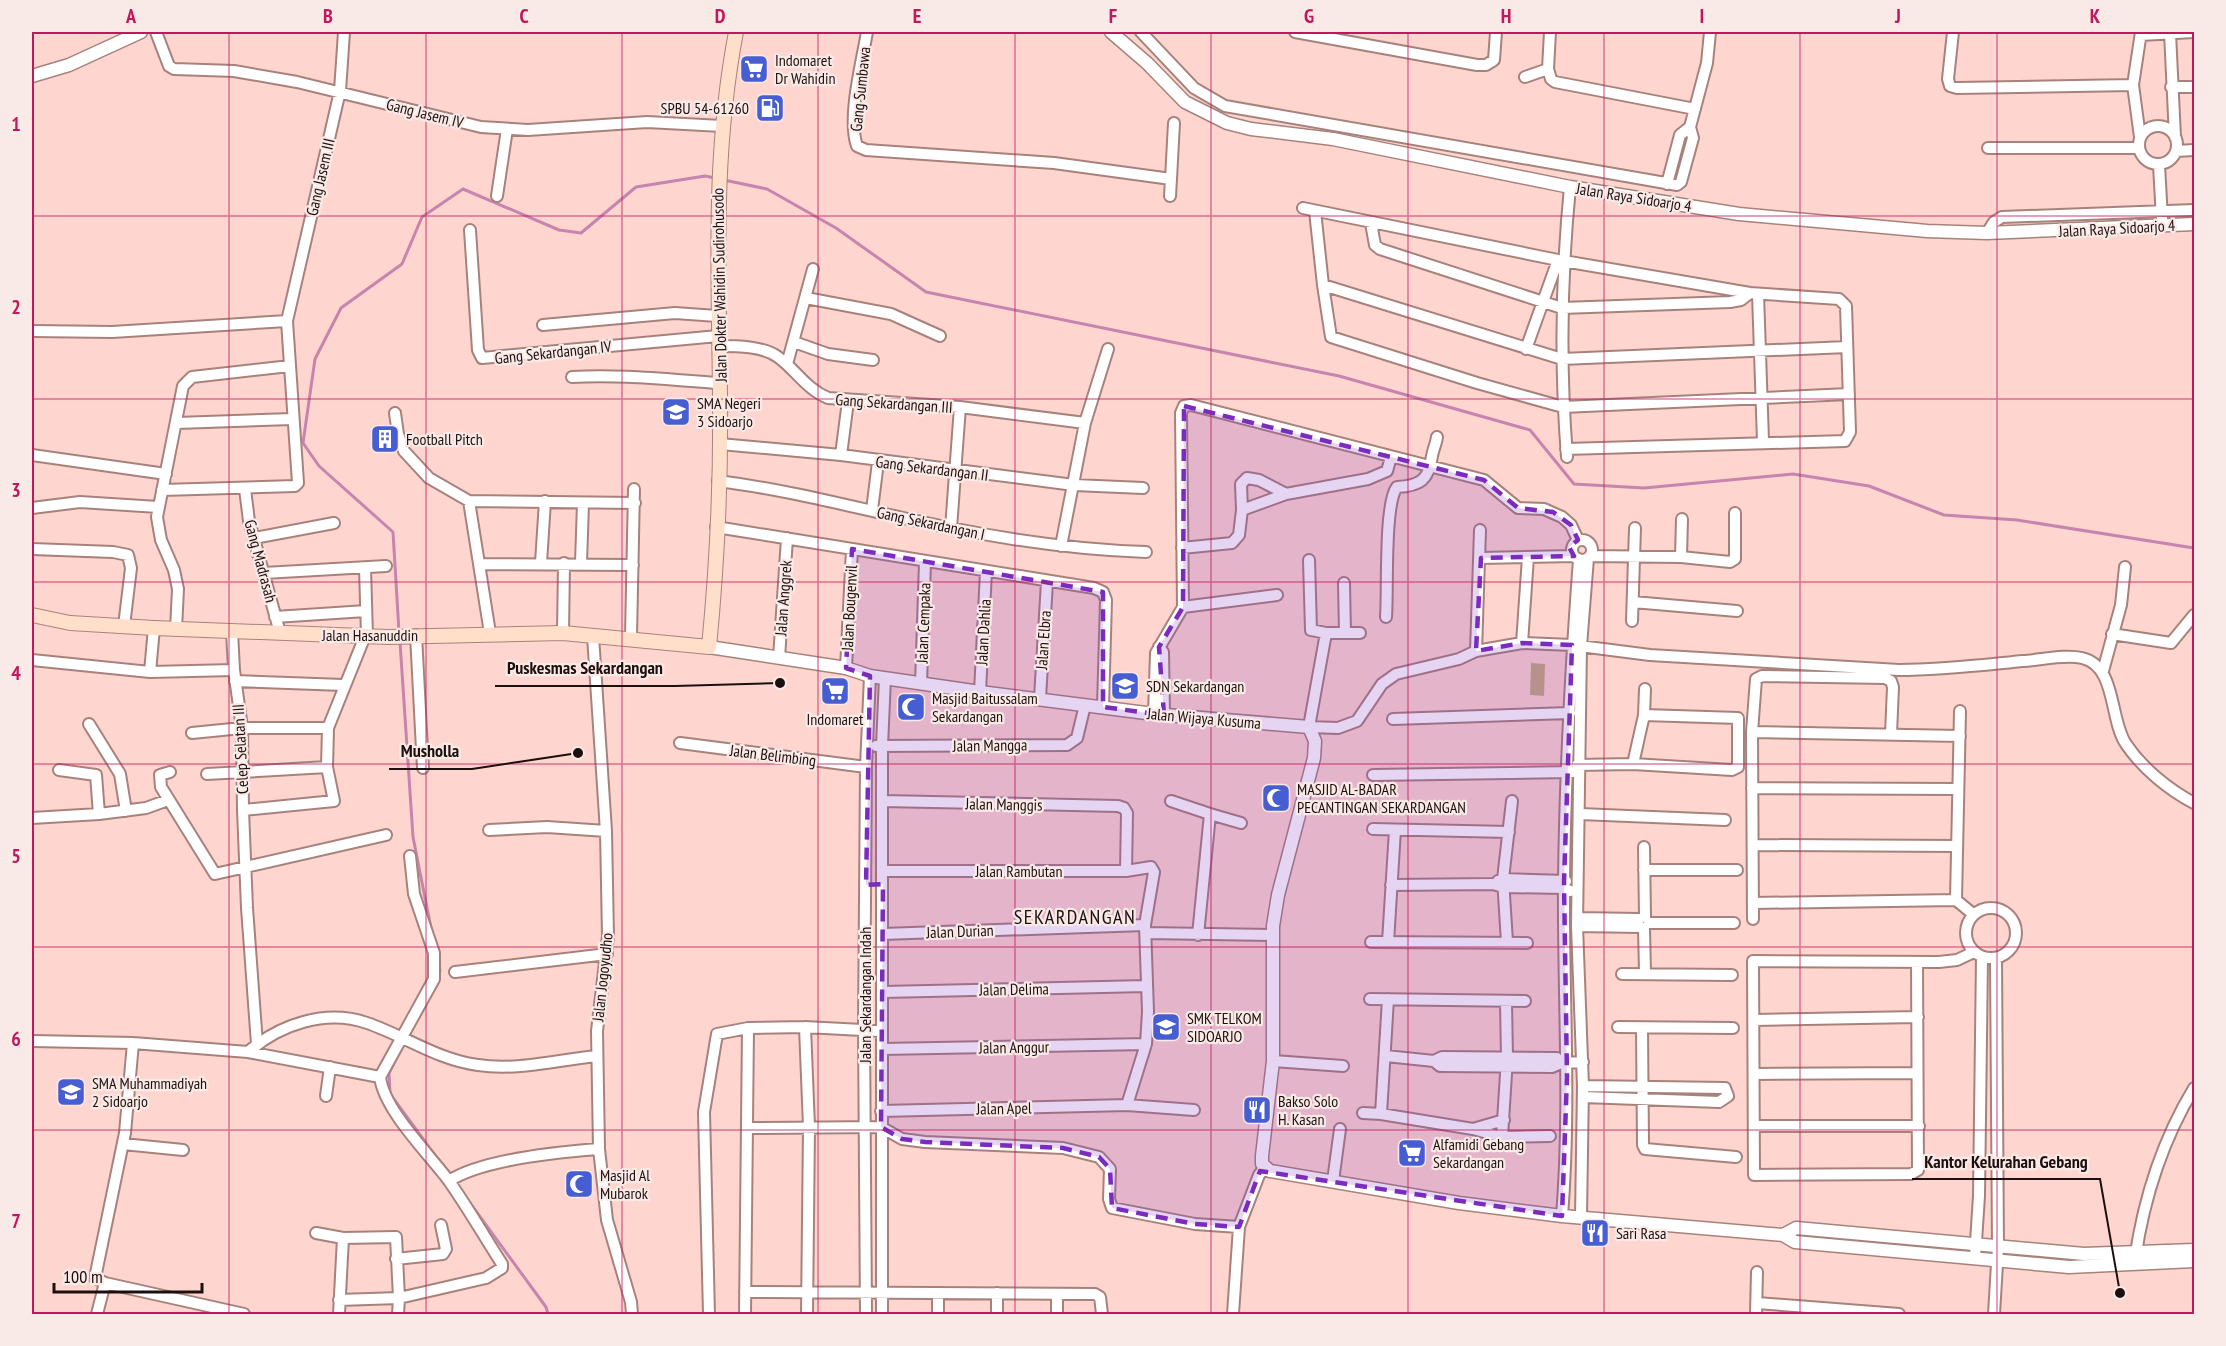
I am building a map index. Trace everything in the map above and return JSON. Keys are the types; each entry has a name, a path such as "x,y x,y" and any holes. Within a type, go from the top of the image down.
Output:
{"main road":[{"name":"Jalan Dokter Wahidin Sudirohusodo","path":"709,647 720,444 717,316 718,176 724,92 736,32"},
{"name":"Jalan Hasanuddin","path":"32,615 70,622 232,632 388,637 563,633 709,647"}],"street":[{"path":"32,76 69,64 141,32"},
{"name":"Gang Jasem IV","path":"156,32 169,66 174,69 234,71 340,91 481,127 595,128 647,122 722,126"},
{"name":"Gang Jasem III","path":"245,489 295,486 298,483 287,321 340,91 344,32"},
{"name":"Gang Sumbawa","path":"867,32 854,120 853,135 857,146 866,150 1054,163 1171,179"},
{"name":"Jalan Raya Sidoarjo 4","path":"1111,32 1147,63 1185,102 1227,123 1251,129 1356,143 1570,187 1739,214 1927,231 1987,233 2194,224"},
{"path":"1295,32 1478,65 1494,60 1496,32"},
{"path":"1550,32 1548,69 1551,80 1695,109"},
{"path":"1147,33 1194,88 1225,106 1677,185 1681,182 1693,138 1690,127 1707,63 1710,32"},
{"path":"1953,32 1948,79 1950,86 1957,88 2133,85"},
{"path":"2170,33 2176,151 2171,159 2159,165 2145,160 2139,143 2133,85 2141,33 2194,32"},
{"path":"1525,77 1548,69"},
{"path":"2171,87 2194,87"},
{"path":"1170,196 1174,123"},
{"path":"2139,143 2147,129 2157,126 2168,129 2175,137"},
{"path":"497,196 507,129"},
{"path":"1988,148 2139,143"},
{"path":"2176,151 2194,150"},
{"path":"2159,165 2162,225"},
{"path":"1625,195 1629,178"},
{"path":"1303,208 1560,261 1754,294 1844,302 1850,432 1845,441 1763,441 1567,453 1563,406 1560,261 1570,187"},
{"path":"1987,233 1994,222 2002,217 2194,210"},
{"path":"1315,211 1331,337 1477,383 1563,406 1849,394"},
{"path":"1371,223 1373,237 1380,249 1562,308 1730,302 1754,294"},
{"name":"Gang Sekardangan IV","path":"471,230 478,350 482,358 718,341"},
{"path":"1526,349 1542,302 1560,261"},
{"path":"787,364 813,269"},
{"path":"1323,285 1562,359 1847,347"},
{"path":"1754,294 1763,396 1763,441"},
{"path":"806,298 891,314 940,336"},
{"path":"543,325 594,318 675,314 717,316"},
{"path":"32,331 112,332 287,321"},
{"name":"Gang Sekardangan III","path":"718,341 768,351 787,364 818,394 848,401 960,407 1085,423"},
{"path":"794,342 828,354 873,360"},
{"path":"1061,546 1085,423 1108,349"},
{"path":"176,629 178,589 174,570 161,540 158,507 183,386 192,377 290,366"},
{"path":"572,377 616,375 636,379 720,382"},
{"path":"841,455 848,401"},
{"path":"1159,714 1155,653 1183,607 1181,413 1184,406 1191,405 1484,480 1518,508 1553,512 1571,525 1578,540"},
{"path":"951,528 960,407"},
{"path":"395,413 398,434 404,451 429,478 469,501 635,503"},
{"path":"177,423 292,419"},
{"path":"1386,617 1389,584 1388,523 1394,492 1397,487 1416,486 1424,481 1431,466 1437,437"},
{"name":"Gang Sekardangan II","path":"720,444 841,455 878,462 1074,485 1143,488"},
{"path":"32,455 166,474"},
{"path":"1242,510 1286,494 1368,479 1380,474 1386,455"},
{"path":"872,510 878,462"},
{"path":"1182,548 1232,543 1239,535 1242,510 1241,484 1246,478 1259,480 1286,494"},
{"name":"Gang Sekardangan I","path":"718,480 799,493 951,528 1061,546 1146,552"},
{"path":"162,490 245,489"},
{"name":"Gang Madrasah","path":"245,489 254,538 280,633"},
{"path":"631,638 634,489"},
{"path":"469,501 490,633"},
{"path":"542,563 545,501"},
{"path":"32,508 80,502 158,507"},
{"path":"581,563 583,503"},
{"path":"1481,558 1681,556 1733,561 1735,513"},
{"path":"1681,556 1682,519"},
{"path":"254,538 334,523"},
{"path":"716,527 1103,592 1106,600 1103,707"},
{"path":"1632,621 1635,528"},
{"path":"1476,651 1481,558 1480,530"},
{"name":"Jalan Anggrek","path":"779,658 788,538"},
{"path":"1578,540 1572,547 1583,557"},
{"path":"1562,1216 1566,1170 1567,1077 1564,1062 1564,884 1570,713 1583,557 1590,543 1578,540"},
{"path":"32,549 113,552 128,555 131,568 124,626"},
{"name":"Jalan Bougenvil","path":"846,668 852,549"},
{"path":"1522,643 1528,557"},
{"path":"1309,560 1311,630 1326,633 1360,633"},
{"name":"Jalan Cempaka","path":"921,684 925,562"},
{"path":"563,633 564,563"},
{"path":"480,564 633,565"},
{"path":"264,573 386,566"},
{"path":"2125,567 2121,605 2103,671 2111,694 2115,723 2125,743 2148,769 2194,804"},
{"path":"207,774 327,767 328,728 343,685 366,636 365,568"},
{"name":"Jalan Dahlia","path":"980,692 986,571"},
{"name":"Jalan Elbra","path":"1040,698 1047,582"},
{"path":"1344,583 1345,633"},
{"path":"1183,607 1277,595"},
{"path":"1633,602 1737,611"},
{"path":"275,617 366,611"},
{"path":"2112,634 2171,643 2175,641 2185,623 2194,615"},
{"path":"150,672 154,628"},
{"name":"Celep Selatan III","path":"232,632 234,676 242,728 243,810 334,801 327,767"},
{"path":"1270,1171 1263,1164 1262,1156 1273,1061 1272,935 1278,895 1316,747 1309,727 1326,633"},
{"path":"413,635 423,768"},
{"name":"Jalan Jogoyudho","path":"593,636 606,831 607,954 596,1056 598,1149 607,1220 631,1302 632,1314"},
{"path":"1309,727 1338,728 1357,721 1382,684 1396,674 1459,659 1476,651 1522,643 1746,662 1933,670 2080,658 2103,671"},
{"path":"1577,646 1581,769 1577,922 1583,1062 1581,1217"},
{"name":"Jalan Wijaya Kusuma","path":"709,647 846,668 870,676 980,692 1159,714 1309,727"},
{"path":"32,660 150,672 343,685"},
{"name":"Jalan Sekardangan Indah","path":"866,1314 864,1030 866,767 870,676"},
{"path":"1753,919 1752,732 1756,679 1762,676 1886,678 1891,681 1893,687 1891,734"},
{"name":"Jalan Sekardangan Indah","path":"882,1314 882,746 885,678"},
{"path":"1633,764 1644,716 1645,689"},
{"name":"Jalan Mangga","path":"867,746 1067,745 1077,738 1085,705"},
{"path":"1956,900 1960,711"},
{"path":"1393,719 1570,713"},
{"path":"1373,775 1581,769 1633,764 1732,770 1738,768 1740,721 1738,718 1644,716"},
{"path":"89,724 120,774 126,811"},
{"path":"192,733 242,728 328,728"},
{"path":"1752,732 1960,736"},
{"name":"Jalan Belimbing","path":"680,743 866,767"},
{"path":"59,770 96,776 99,814"},
{"path":"170,772 162,773 159,778 168,800 212,872 219,876 386,836"},
{"path":"1752,788 1958,789"},
{"path":"32,818 126,811 146,808 168,800"},
{"name":"Jalan Manggis","path":"883,801 1124,808 1127,813 1126,871"},
{"path":"1171,801 1241,823"},
{"path":"1507,942 1500,883 1512,801"},
{"path":"243,810 253,1048"},
{"path":"1198,935 1210,814"},
{"path":"1580,814 1725,820"},
{"path":"489,830 547,827 606,831"},
{"path":"1373,828 1509,832"},
{"path":"1388,942 1395,830"},
{"path":"1752,845 1957,846"},
{"path":"1644,847 1644,973"},
{"path":"339,1300 399,1298 486,1278 502,1269 502,1264 449,1181 390,1105 385,1097 380,1077 403,1039 434,979 435,953 414,892 410,856"},
{"name":"Jalan Rambutan","path":"883,871 1126,871 1151,867 1154,869 1146,929"},
{"path":"1644,870 1737,870"},
{"path":"1564,884 1578,895"},
{"path":"1391,885 1578,884"},
{"path":"866,885 883,885"},
{"path":"1752,903 1956,900 1973,914"},
{"path":"1979,909 2003,910 2014,922 2016,938 2012,946 1996,958 1978,954 1968,946 1965,929 1973,914 1979,909"},
{"path":"1577,922 1734,923"},
{"path":"1128,1105 1146,1044 1146,929"},
{"name":"Jalan Durian","path":"883,934 1146,929 1198,935 1272,935"},
{"path":"1371,942 1527,943"},
{"path":"454,972 607,954"},
{"path":"1917,962 1918,1170 1911,1174 1754,1175 1753,962 1917,962 1958,960 1978,954"},
{"path":"1976,1251 1979,1196 1978,954"},
{"path":"1994,1314 1998,1247 1996,958"},
{"path":"1622,974 1732,975"},
{"name":"Jalan Delima","path":"883,992 1146,986"},
{"path":"1370,999 1525,1001"},
{"path":"1381,1114 1388,999"},
{"path":"1502,1137 1507,1062 1506,1002"},
{"path":"1754,1020 1918,1017"},
{"path":"253,1048 298,1022 348,1018 367,1023 449,1059 500,1067 596,1056"},
{"path":"805,1027 809,1127 807,1314"},
{"path":"709,1314 704,1112 717,1034 748,1029 805,1027 881,1031"},
{"path":"1618,1027 1733,1028"},
{"path":"1642,1028 1643,1145 1645,1149 1736,1157"},
{"path":"746,1314 748,1029"},
{"path":"32,1041 253,1048 380,1077"},
{"path":"133,1043 123,1144 95,1276 105,1283 244,1314"},
{"name":"Jalan Anggur","path":"882,1049 1146,1044"},
{"path":"1386,1056 1434,1061 1442,1057 1482,1062 1528,1062 1552,1067 1564,1062 1583,1062"},
{"path":"1273,1061 1344,1066"},
{"path":"326,1096 330,1067"},
{"path":"1755,1074 1917,1073"},
{"path":"1567,1077 1583,1086 1719,1102 1728,1096 1725,1088 1644,1092"},
{"path":"2135,1258 2151,1183 2177,1117 2194,1088"},
{"name":"Jalan Apel","path":"881,1111 1128,1105 1194,1110"},
{"path":"1363,1113 1473,1129 1502,1137 1550,1136"},
{"path":"1473,1129 1504,1120"},
{"path":"749,1128 866,1126 881,1127 902,1139 925,1142 1063,1148 1098,1157 1110,1169 1109,1198 1112,1208 1195,1224 1239,1227"},
{"path":"1754,1126 1919,1126"},
{"path":"1333,1182 1340,1129"},
{"path":"123,1144 183,1150"},
{"path":"449,1181 461,1174 536,1155 598,1149"},
{"path":"1566,1170 1581,1170"},
{"path":"1233,1314 1239,1227 1262,1171 1403,1195 1562,1216 1783,1235 1795,1242 1976,1251 1998,1247 2194,1261"},
{"path":"1979,1196 1997,1196"},
{"path":"396,1259 442,1254 446,1249 441,1225"},
{"path":"316,1233 343,1238 393,1235 397,1239 398,1314"},
{"path":"339,1314 343,1238"},
{"path":"1976,1251 1997,1260 2069,1267 2194,1250"},
{"path":"1757,1272 1756,1309 1899,1314"},
{"path":"97,1314 105,1283"},
{"path":"745,1292 938,1295 1095,1294 1100,1298 1102,1314"},
{"path":"997,1293 997,1314"},
{"path":"1057,1294 1058,1314"},
{"path":"938,1295 938,1314"}],"highlighted area":[{"path":"1184,406 1484,480 1518,508 1553,512 1571,525 1578,540 1569,547 1574,556 1481,558 1476,651 1522,643 1572,645 1564,882 1567,1077 1562,1216 1260,1171 1239,1227 1195,1224 1112,1208 1110,1169 1099,1157 1063,1148 902,1139 881,1127 883,884 866,885 870,676 846,668 852,549 1103,592 1103,707 1164,715 1159,647 1183,607"}],"shaded area":[{"path":"1531,663 1545,664 1544,696 1530,695"}],"waterway":[{"path":"399,632 393,532 319,466 303,443 315,359 341,308 402,264 422,217 463,189 559,230 581,233 636,187 705,176 715,178"},
{"path":"724,180 767,189 836,228 926,292 1339,376 1530,430 1574,484 1644,488 1793,474 1869,486 1944,515 2017,520 2194,548"},
{"path":"400,642 413,837 432,933"},
{"path":"437,977 440,971 439,963"},
{"path":"397,1057 389,1073 390,1094 440,1162"},
{"path":"467,1199 546,1307 548,1314"}],"place":[{"name":"Indomaret Dr Wahidin","path":"754,69"},
{"name":"SPBU 54-61260","path":"770,108"},
{"name":"SMA Negeri 3 Sidoarjo","path":"676,412"},
{"name":"Football Pitch","path":"385,439"},
{"name":"Puskesmas Sekardangan","path":"780,683"},
{"name":"SDN Sekardangan","path":"1125,686"},
{"name":"Indomaret","path":"835,691"},
{"name":"Masjid Baitussalam Sekardangan","path":"911,707"},
{"name":"Musholla","path":"578,753"},
{"name":"MASJID AL-BADAR PECANTINGAN SEKARDANGAN","path":"1276,798"},
{"name":"SMK TELKOM SIDOARJO","path":"1166,1027"},
{"name":"SMA Muhammadiyah 2 Sidoarjo","path":"71,1092"},
{"name":"Bakso Solo H. Kasan","path":"1257,1110"},
{"name":"Alfamidi Gebang Sekardangan","path":"1412,1153"},
{"name":"Masjid Al Mubarok","path":"579,1184"},
{"name":"Sari Rasa","path":"1595,1233"},
{"name":"Kantor Kelurahan Gebang","path":"2120,1293"}],"district":[{"name":"SEKARDANGAN","path":"1075,917"}]}
